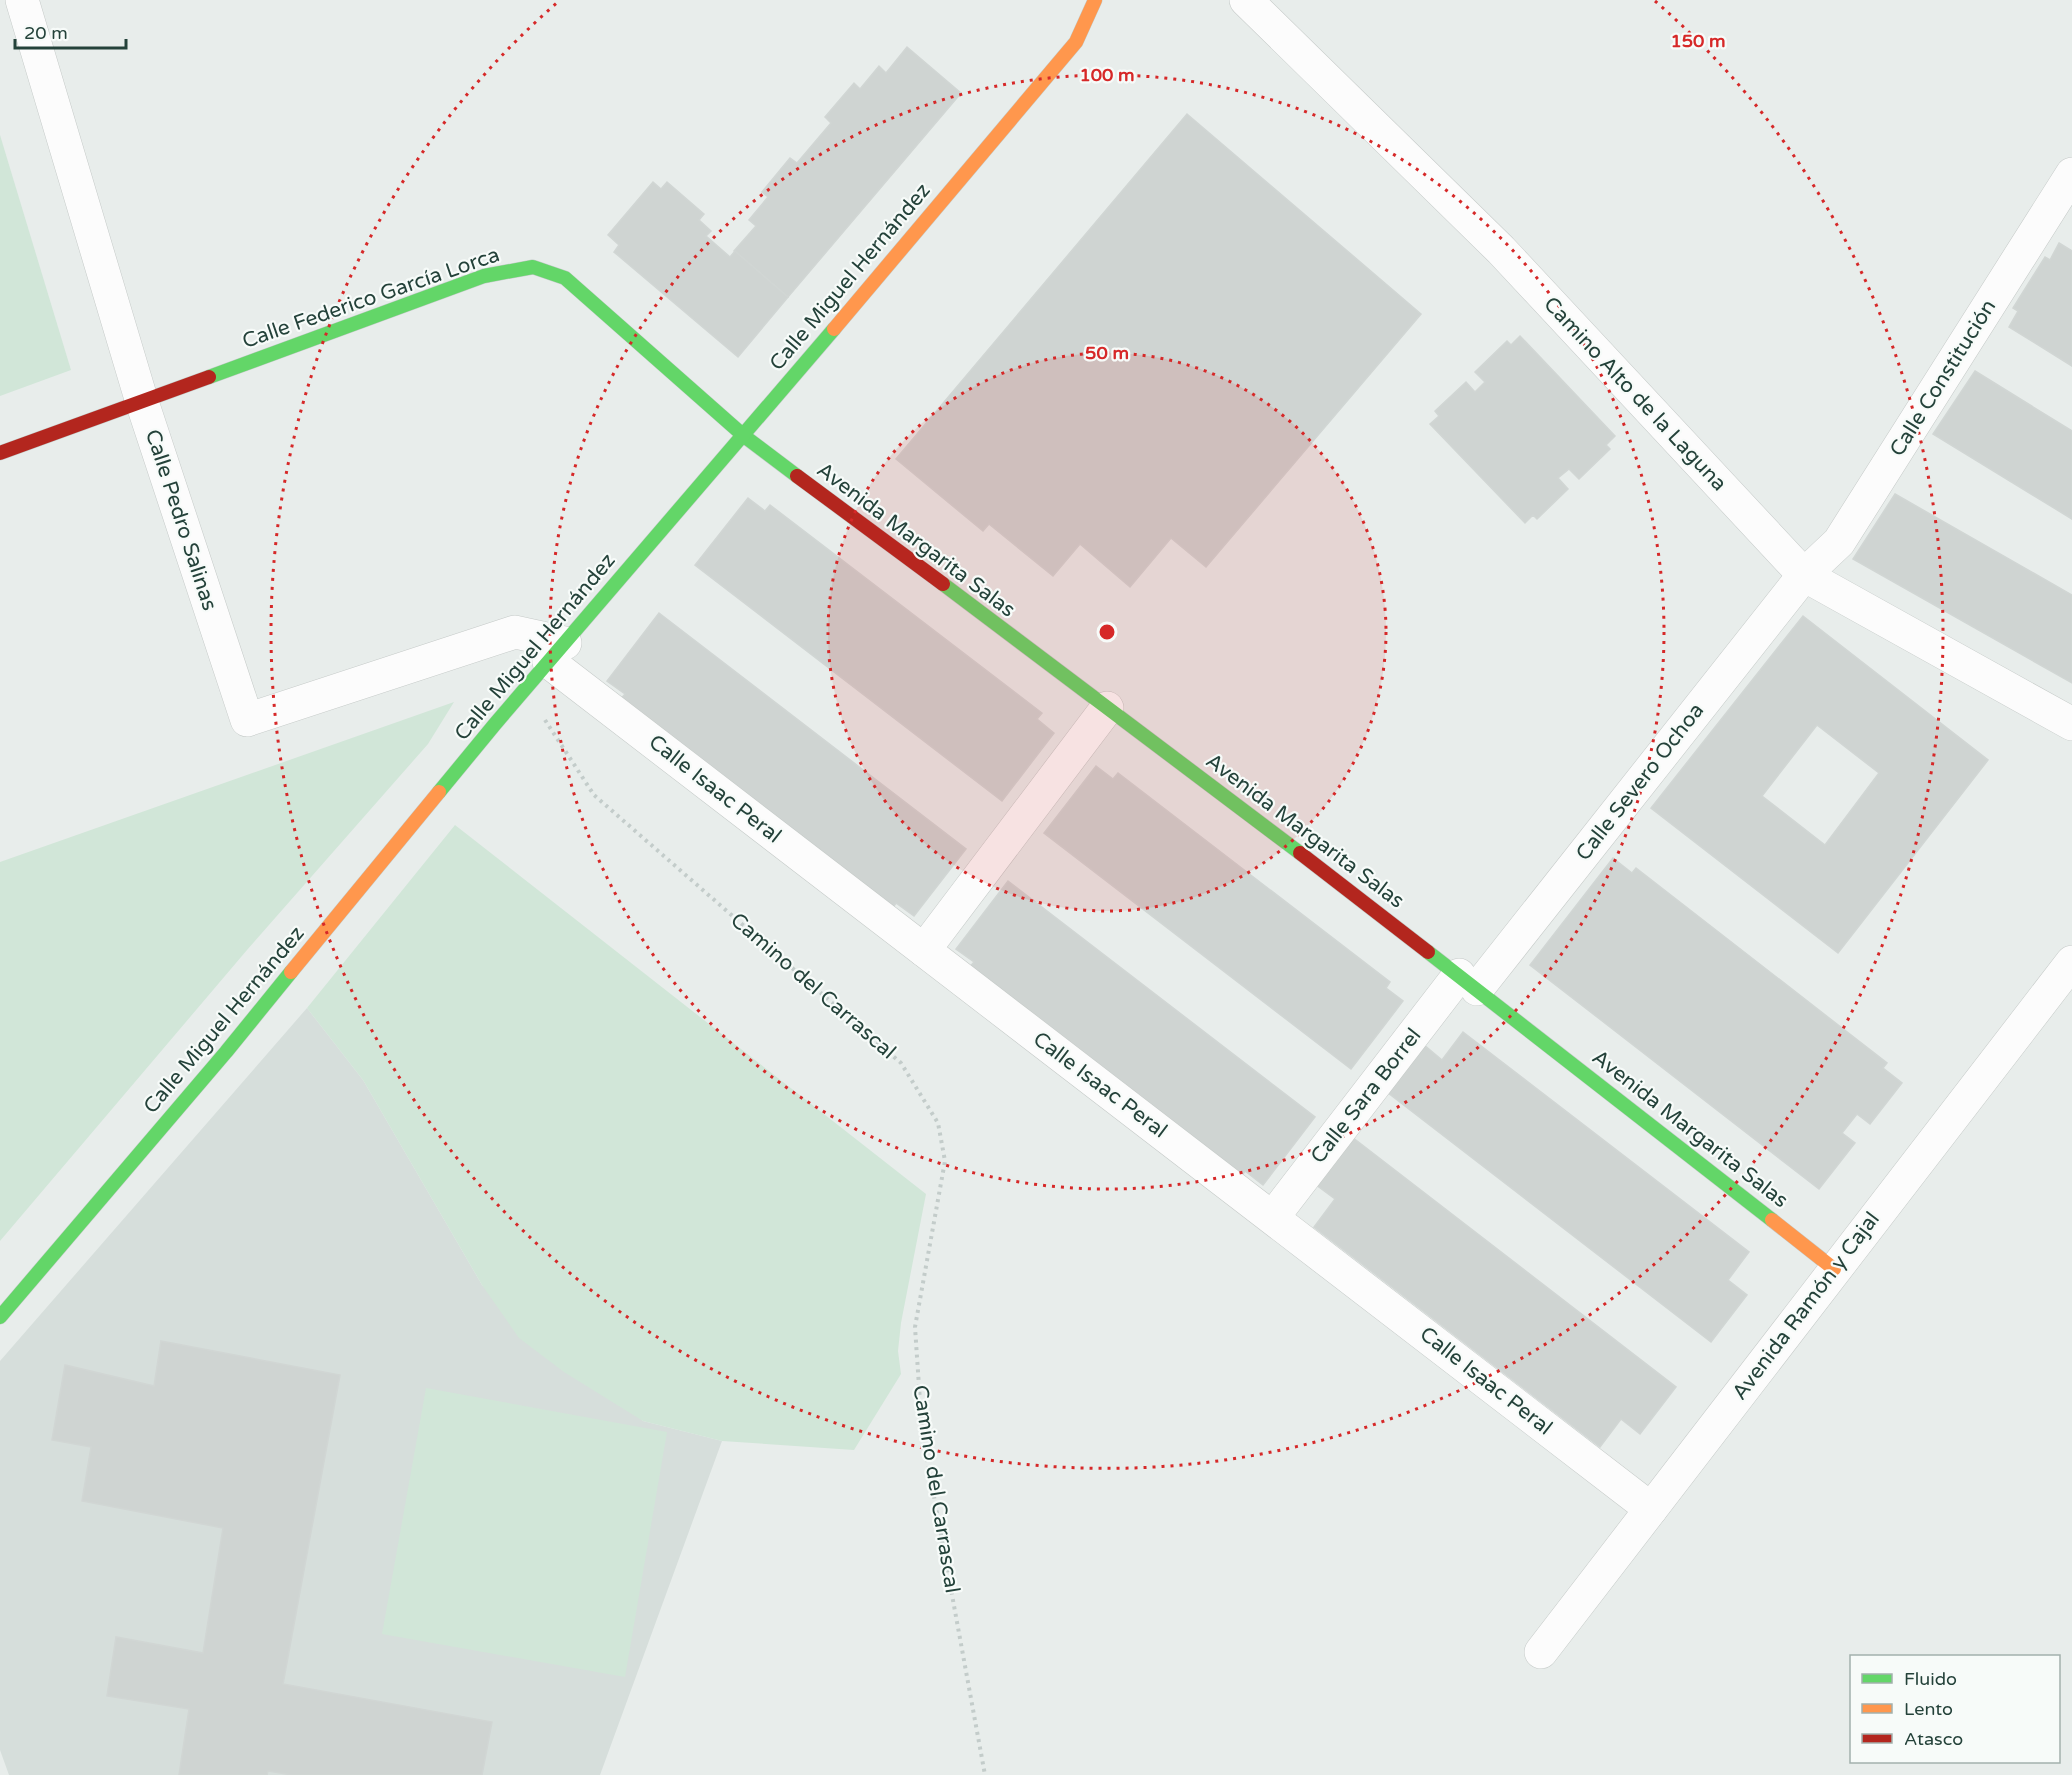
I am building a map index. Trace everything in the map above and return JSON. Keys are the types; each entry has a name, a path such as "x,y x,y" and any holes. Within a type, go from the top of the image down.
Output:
{"street":[{"name":"Calle Pedro Salinas","path":"22,0 142,402 247,720 515,632 557,652"},
{"name":"Calle Miguel Hernández","path":"0,1317 219,1061 526,688 744,436 1076,42 1095,0"},
{"name":"Camino Alto de la Laguna","path":"1246,0 1501,250 1804,575 2072,724"},
{"name":"Calle Constitución","path":"1804,575 1839,542 2072,174"},
{"name":"Calle Federico García Lorca","path":"0,453 484,276 533,267 565,278 744,436"},
{"name":"Avenida Margarita Salas","path":"744,436 1468,982 1834,1269"},
{"name":"Calle Severo Ochoa","path":"1468,982 1804,575"},
{"name":"Calle Isaac Peral","path":"557,652 924,950 1651,1509"},
{"path":"924,950 1107,708"},
{"name":"Avenida Ramón y Cajal","path":"1541,1652 2072,962"},
{"name":"Calle Sara Borrel","path":"1273,1217 1468,982"}],"path":[{"name":"Camino del Carrascal","path":"526,688 558,742 594,795 901,1063 938,1123 945,1161 915,1327 916,1350 922,1431 986,1775"}],"shaded area":[{"path":"307,1008 363,1080 482,1285 643,1421 722,1441 600,1775 9,1775 0,1750 0,1361"}],"green space":[{"path":"0,135 71,370 0,396"},
{"path":"454,702 428,744 247,950 0,1241 0,862"},
{"path":"455,825 926,1194 901,1323 898,1351 901,1374 854,1450 722,1441 643,1421 564,1372 519,1338 482,1285 363,1080 307,1008"},
{"path":"426,1388 667,1432 625,1677 382,1634"}],"building":[{"path":"907,47 961,93 788,297 734,251 756,226 749,220 768,197 762,192 790,158 797,163 831,123 825,117 854,83 860,89 879,66 886,73"},
{"path":"1187,114 1421,314 1206,567 1171,538 1130,587 1080,544 1053,576 989,524 983,531 896,459"},
{"path":"653,182 661,189 667,182 704,214 699,220 711,231 706,236 730,257 735,251 788,297 738,357 614,252 619,245 608,235"},
{"path":"2059,243 2072,251 2072,366 2009,327 2018,311 2013,308 2045,257 2050,260"},
{"path":"1520,336 1615,436 1606,445 1610,449 1579,479 1569,469 1558,478 1568,489 1537,519 1533,515 1525,523 1430,424 1439,416 1435,411 1466,382 1475,392 1485,382 1475,372 1507,341 1511,345"},
{"path":"1975,371 2072,431 2072,519 1933,434"},
{"path":"1895,494 2072,595 2072,683 1853,559"},
{"path":"748,498 765,511 770,505 1042,713 1037,719 1054,733 1002,801 695,565"},
{"path":"659,613 966,849 914,916 896,903 892,909 620,700 625,694 607,681"},
{"path":"1803,616 1988,760 1838,953 1651,808","holes":["1817,725 1879,773 1825,845 1762,796"]},
{"path":"1096,766 1113,779 1118,773 1390,982 1386,988 1403,1001 1351,1069 1044,833"},
{"path":"1613,858 1632,873 1636,868 1887,1063 1883,1068 1902,1083 1870,1124 1857,1114 1842,1133 1855,1143 1819,1189 1530,965"},
{"path":"1008,881 1315,1117 1263,1185 1245,1171 1241,1177 969,968 974,962 956,949"},
{"path":"1463,1032 1749,1252 1728,1280 1747,1295 1711,1342 1387,1092 1423,1044 1442,1060"},
{"path":"1352,1137 1676,1387 1640,1434 1621,1419 1600,1447 1314,1227 1335,1199 1315,1184"},
{"path":"161,1341 340,1375 283,1684 492,1722 482,1775 292,1775 268,1771 267,1775 179,1775 189,1709 107,1696 116,1637 203,1653 223,1528 82,1501 91,1447 52,1440 65,1365 154,1386"}],"traffic: fast":[{"path":"209,377 484,276 533,267 565,278 744,436 797,476"},
{"path":"439,792 834,329"},
{"path":"943,584 1300,853"},
{"path":"1428,952 1772,1220"},
{"path":"0,1317 226,1052 291,972"}],"traffic: slow":[{"path":"834,329 1076,42 1095,0"},
{"path":"291,972 439,792"},
{"path":"1772,1220 1834,1269"}],"traffic: jam":[{"path":"0,453 209,377"},
{"path":"797,476 943,584"},
{"path":"1300,853 1428,952"}]}
